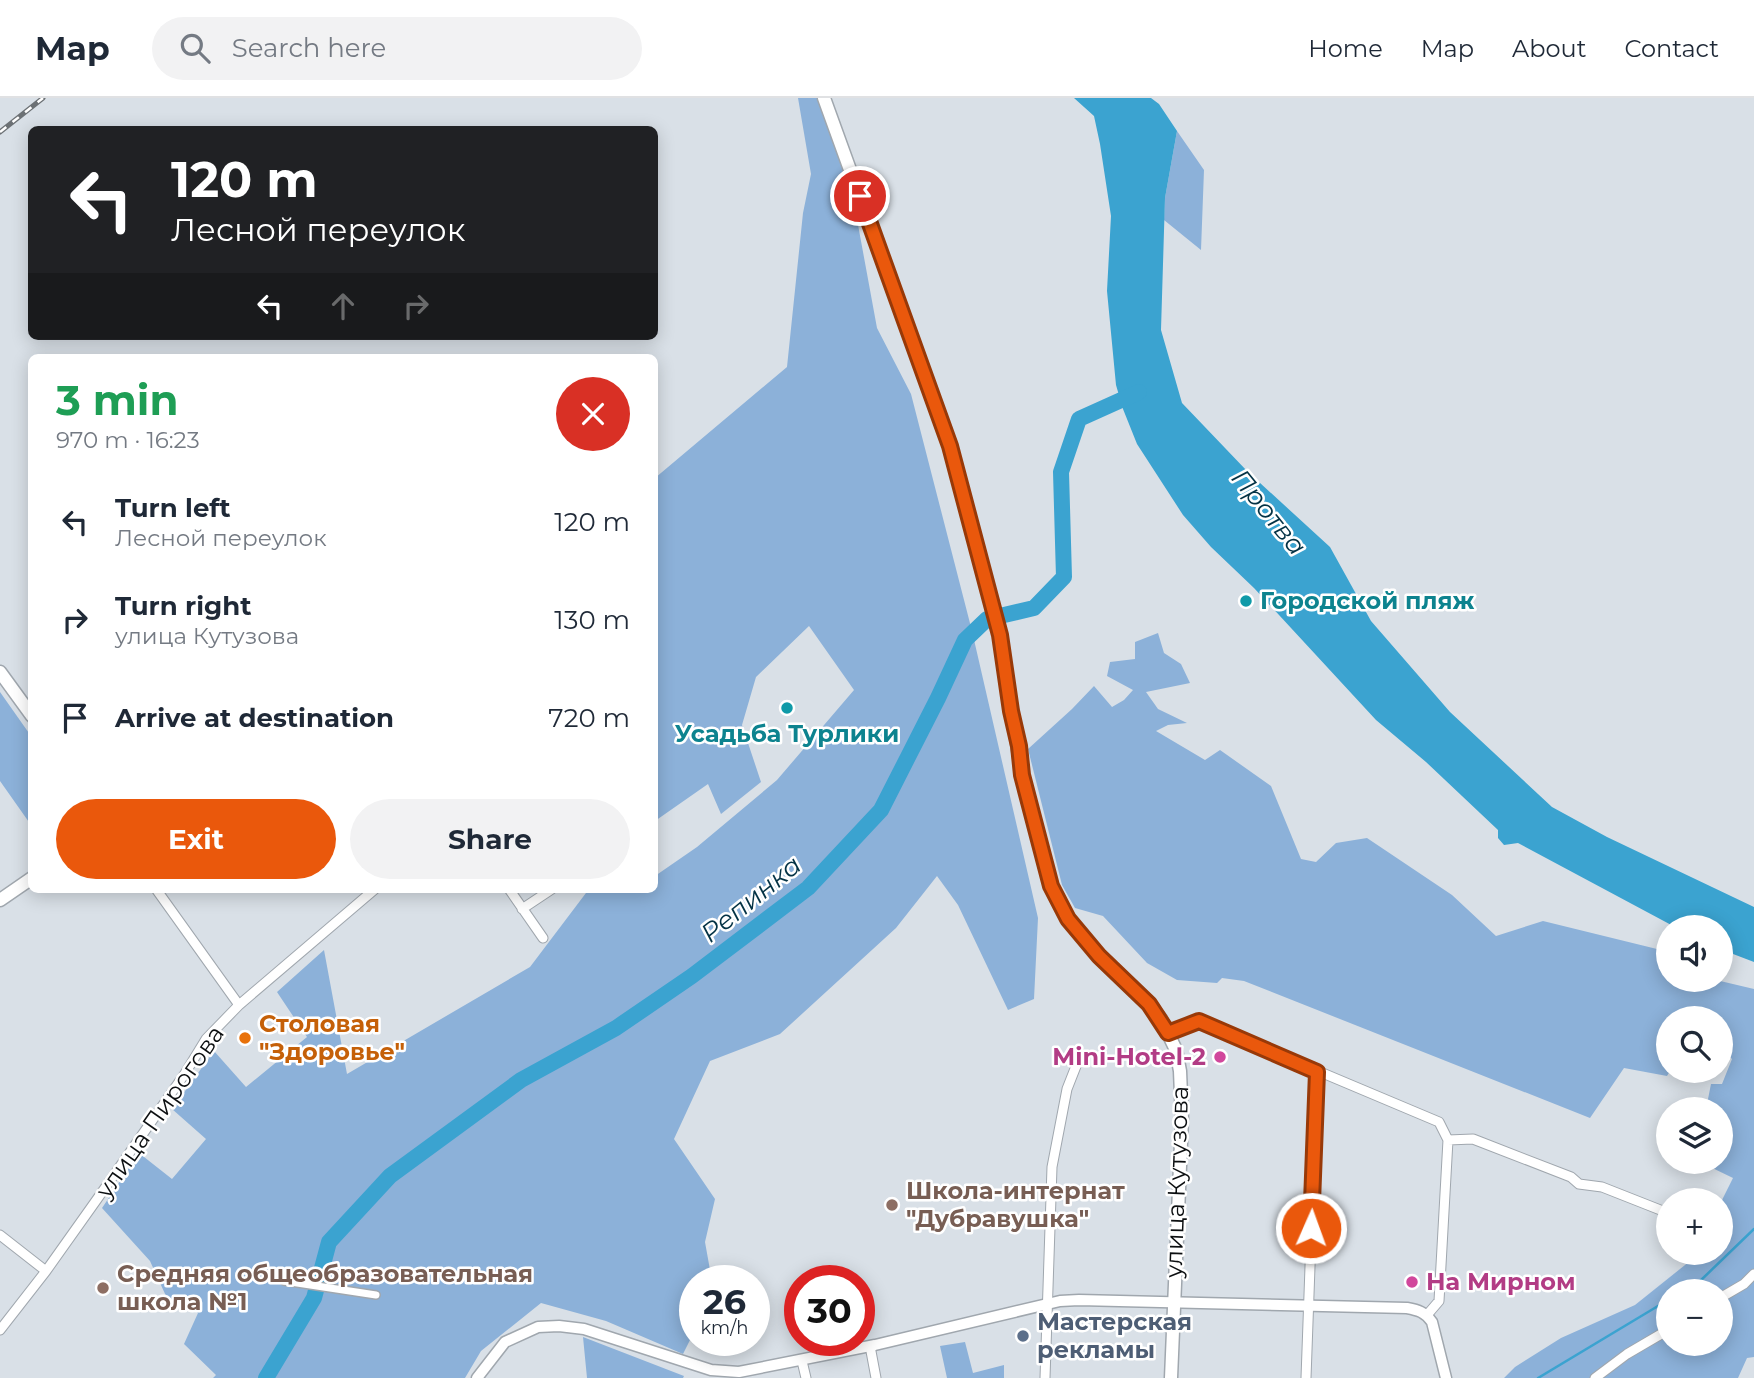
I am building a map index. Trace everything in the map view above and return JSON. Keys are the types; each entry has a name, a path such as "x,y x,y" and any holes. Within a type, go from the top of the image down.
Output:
{"main road":[{"name":"улица Кутузова","path":"824,98 950,446 998,627 1022,775 1051,886 1068,919 1099,956 1149,1004 1176,1050 1182,1119 1171,1378"},
{"path":"1,674 28,711"},
{"path":"0,900 28,880"}],"street":[{"path":"159,893 239,1005"},
{"name":"улица Пирогова","path":"0,1330 46,1271 206,1040 239,1005 370,893"},
{"path":"512,893 543,938"},
{"path":"522,909 546,893"},
{"path":"1168,1033 1199,1021 1439,1122 1448,1140 1439,1301 1427,1315"},
{"path":"1045,1378 1052,1167 1066,1089 1080,1056"},
{"path":"1306,1378 1317,1072"},
{"path":"1448,1140 1481,1141 1571,1177 1579,1184 1602,1187 1656,1208"},
{"path":"0,1235 46,1271"},
{"path":"1733,1290 1754,1274"},
{"path":"284,1281 376,1295"},
{"path":"875,1345 1060,1301 1407,1308 1427,1315 1434,1330 1446,1378"},
{"path":"477,1378 505,1342 538,1327 559,1325 610,1336 710,1374 739,1373 825,1356"},
{"path":"1595,1378 1656,1337"},
{"path":"872,1356 876,1378"},
{"path":"802,1361 806,1378"}],"shaded area":[{"path":"798,98 818,98 854,203 877,328 911,394 972,631 1038,918 1034,999 1008,1010 958,905 937,876 896,928 780,1034 710,1061 674,1139 715,1199 705,1242 709,1265 679,1265 679,1352 606,1321 541,1303 481,1351 465,1378 213,1378 216,1375 184,1344 198,1313 166,1296 150,1261 102,1208 139,1153 172,1179 206,1139 172,1109 214,1051 246,1087 307,1037 277,992 324,950 347,1074 530,967 586,893 658,893 658,874 697,847 777,780 854,690 809,626 756,677 742,725 761,782 721,814 708,784 658,819 658,475 787,367 803,213 811,174"},
{"path":"1177,131 1204,170 1201,250 1164,220 1165,198"},
{"path":"1158,633 1164,653 1181,664 1190,683 1146,692 1158,709 1187,723 1168,725 1156,731 1205,760 1220,750 1271,786 1301,859 1316,862 1336,843 1367,838 1452,895 1496,936 1543,921 1656,949 1656,992 1733,992 1733,984 1754,989 1754,1357 1747,1358 1738,1378 1504,1378 1515,1367 1561,1338 1635,1305 1656,1288 1656,1356 1733,1356 1733,1279 1668,1279 1685,1265 1733,1265 1733,1188 1728,1188 1733,1178 1725,1174 1733,1174 1733,1097 1708,1097 1711,1084 1733,1083 1733,1006 1656,1006 1656,1074 1624,1068 1590,1118 1244,981 1222,978 1217,983 1177,980 1147,963 1103,916 1075,908 1062,885 1028,749 1094,686 1112,707 1124,700 1133,690 1107,676 1110,662 1135,659 1135,642"},
{"path":"0,692 28,732 28,821 0,781"},
{"path":"583,1337 684,1376 587,1378"},
{"path":"965,1342 973,1373 1004,1365 1004,1378 947,1378 940,1346"}],"water":[{"name":"Протва","path":"1074,98 1151,98 1159,104 1177,131 1165,198 1161,330 1182,403 1247,471 1330,547 1371,621 1450,712 1552,807 1607,837 1754,907 1754,962 1733,954 1733,915 1656,917 1518,843 1504,845 1498,838 1498,830 1426,762 1376,720 1183,515 1137,444 1116,385 1107,291 1111,216 1094,116"}],"waterway":[{"name":"Репинка","path":"266,1378 314,1298 329,1242 390,1176 521,1080 616,1028 692,976 808,888 881,810 965,640 987,619 1034,608 1064,577 1061,472 1079,419 1139,392"},
{"path":"1702,1279 1754,1229"},
{"path":"1538,1378 1656,1307"}],"railway":[{"path":"0,132 43,98"}],"place":[{"name":"Городской пляж","path":"1246,601"},
{"name":"Усадьба Турлики","path":"787,708"},
{"name":"Столовая \"Здоровье\"","path":"245,1038"},
{"name":"Mini-Hotel-2","path":"1220,1057"},
{"name":"Школа-интернат \"Дубравушка\"","path":"892,1205"},
{"name":"На Мирном","path":"1412,1282"},
{"name":"Средняя общеобразовательная школа №1","path":"103,1288"},
{"name":"Мастерская рекламы","path":"1023,1336"}],"route":[{"path":"860,196 950,446 1000,635 1022,775 1051,886 1068,919 1099,956 1149,1004 1168,1033 1199,1021 1317,1072 1311,1228"}]}
